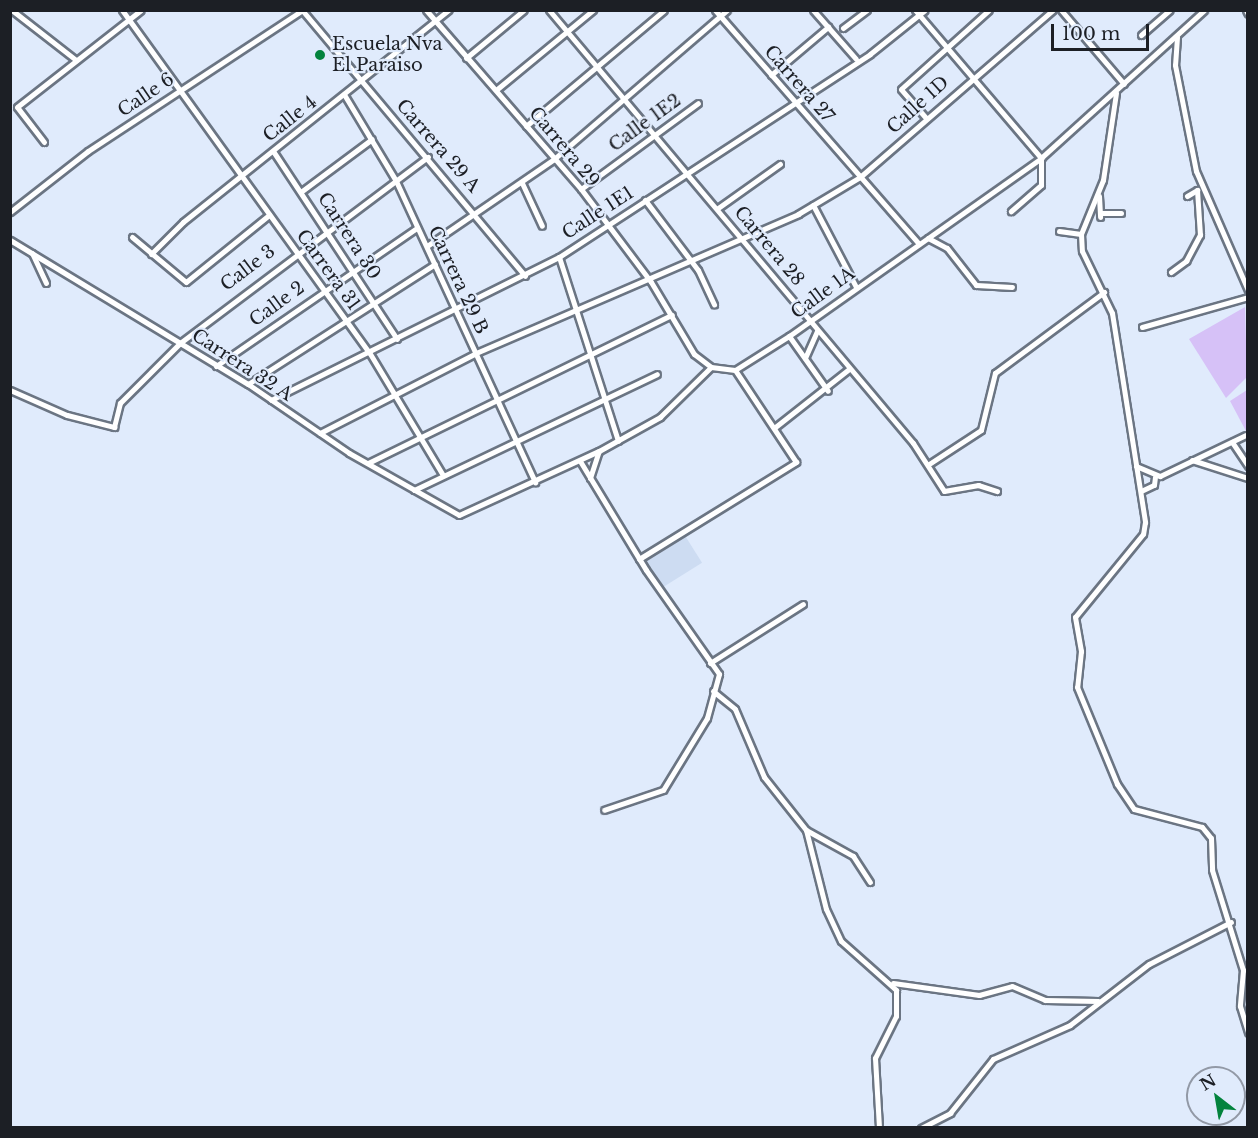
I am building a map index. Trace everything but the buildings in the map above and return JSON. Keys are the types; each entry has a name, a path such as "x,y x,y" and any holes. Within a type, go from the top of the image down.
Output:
{"street":[{"path":"122,10 180,90"},
{"path":"44,141 17,107 141,10"},
{"name":"Carrera 29","path":"426,10 581,189 651,282 694,354 711,367"},
{"name":"Calle 4","path":"151,254 241,176 345,96 449,10"},
{"path":"466,58 524,10"},
{"name":"Carrera 28","path":"549,10 811,320 817,331 928,464 947,492 978,485 998,491"},
{"path":"496,90 568,33 593,10"},
{"path":"526,126 664,10"},
{"name":"Carrera 27","path":"715,10 919,244"},
{"path":"427,246 477,214 554,159 626,100 727,10"},
{"path":"813,10 856,59"},
{"path":"843,28 867,10"},
{"name":"Calle 1E1","path":"271,400 525,276 558,257 688,173 856,59 917,13 925,10"},
{"path":"926,118 901,91 989,10"},
{"name":"Calle 1D","path":"320,433 476,353 574,309 651,282 745,241 798,214 860,177 970,78 1053,10"},
{"path":"1061,10 1124,84"},
{"path":"1141,35 1170,10"},
{"path":"12,11 76,60"},
{"name":"Carrera 29 A","path":"303,11 360,82 477,214 525,276"},
{"name":"Calle 6","path":"10,212 180,90 303,11"},
{"name":"Calle 1A","path":"735,370 789,336 1041,158 1177,37 1202,11"},
{"path":"917,13 970,78 1041,158 1041,185 1011,211"},
{"path":"771,75 828,27"},
{"path":"1171,272 1186,261 1200,235 1198,188 1175,65 1177,37"},
{"name":"Carrera 31","path":"180,90 369,352 396,393 443,475"},
{"path":"1117,91 1099,195 1081,234 1082,251 1104,292 1112,313 1141,491 1143,534 1075,616 1080,701 1134,809 1207,831 1212,870 1231,922 1244,978 1240,1006 1248,1032"},
{"name":"Carrera 29 B","path":"345,96 396,181 535,482"},
{"name":"Calle 1E2","path":"581,189 698,102"},
{"path":"302,191 372,139"},
{"name":"Carrera 30","path":"273,151 328,229 397,339"},
{"name":"Calle 3","path":"10,390 67,416 114,428 120,403 180,343 296,251 428,157"},
{"path":"718,208 780,164"},
{"path":"522,183 542,226"},
{"path":"1187,195 1198,188"},
{"path":"1198,188 1248,290"},
{"path":"1099,195 1101,215 1120,213"},
{"path":"645,200 691,264 714,304"},
{"path":"813,205 856,287"},
{"path":"132,237 184,282 269,215"},
{"name":"Calle 2","path":"216,366 353,268 417,228"},
{"path":"1059,231 1081,234"},
{"path":"928,238 947,248 976,285 1012,287"},
{"name":"Carrera 32 A","path":"10,240 248,384 368,463 458,515 535,482"},
{"path":"31,252 46,283"},
{"path":"558,257 618,441"},
{"path":"248,384 374,301 435,264"},
{"path":"928,464 981,430 995,374 1104,292"},
{"path":"1142,327 1248,297"},
{"path":"368,463 420,434 672,315"},
{"path":"805,358 817,331"},
{"path":"789,336 828,391"},
{"path":"535,482 598,452 660,417 711,367 735,370 796,462 639,559"},
{"path":"774,428 828,391 849,369"},
{"path":"414,490 657,374"},
{"path":"1155,477 1246,435"},
{"path":"1232,442 1248,466"},
{"path":"590,478 598,452"},
{"path":"580,460 639,559 710,663 720,674 702,727 663,790 604,810"},
{"path":"1192,460 1248,478"},
{"path":"1136,466 1155,477"},
{"path":"1141,491 1154,485 1155,477"},
{"path":"710,663 803,604"},
{"path":"713,691 735,709 764,777 806,830 853,856 870,882"},
{"path":"806,830 826,909 841,941 892,983 979,994 1012,986 1045,1000 1098,1001"},
{"path":"921,1128 950,1113 993,1059 1070,1025 1098,1001 1149,964 1231,922"},
{"path":"879,1128 875,1058 896,1016 892,983"}],"shaded area":[{"path":"1245,307 1247,377 1226,398 1189,339"},
{"path":"1247,390 1247,433 1230,401"},
{"path":"684,534 702,563 660,589 642,560"}],"place":[{"name":"Escuela Nva El Paraiso","path":"320,55"}]}
